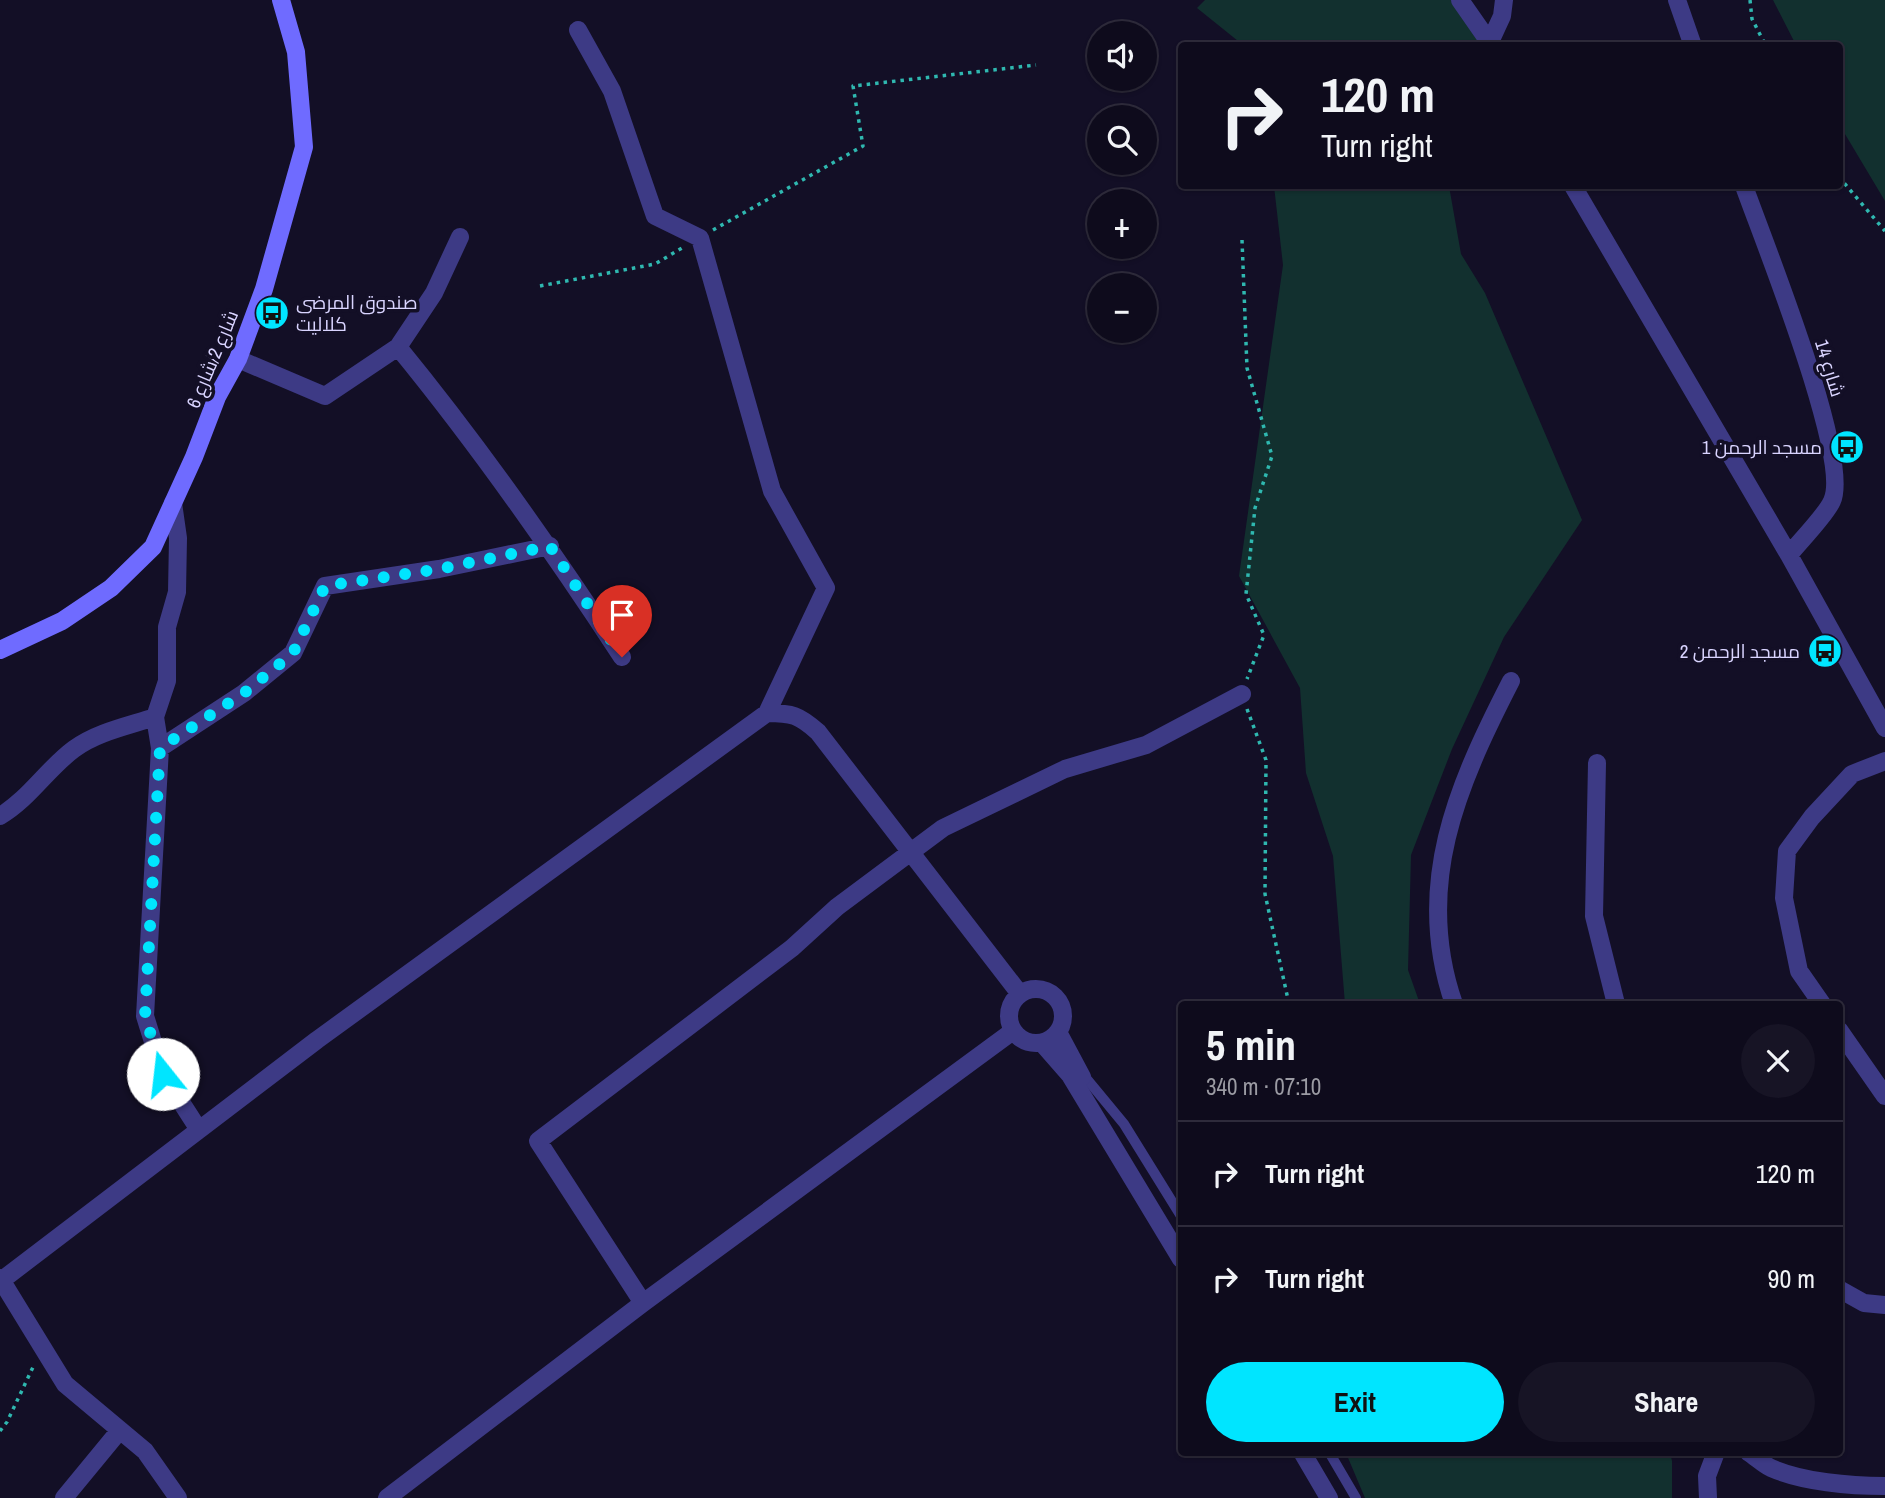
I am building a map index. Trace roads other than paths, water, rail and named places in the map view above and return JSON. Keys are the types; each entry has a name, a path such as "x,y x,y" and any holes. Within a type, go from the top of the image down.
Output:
{"street":[{"name":"شارع 2/شارع 6","path":"0,650 62,621 111,588 153,547 194,457 217,397 238,359 264,289 304,147 296,52 281,0"},
{"path":"1460,0 1490,42"},
{"path":"1492,42 1502,16 1504,0"},
{"path":"1677,0 1692,42"},
{"path":"178,1498 145,1451 65,1384 1,1279 317,1040 767,713 826,588 772,491 700,238 655,216 612,91 578,30"},
{"path":"1575,189 1789,555 1885,727"},
{"name":"شارع 14","path":"1745,189 1810,368 1835,462 1833,499 1789,555"},
{"path":"238,359 325,397 398,347 434,293 460,237"},
{"path":"398,347 455,416 550,546 622,657"},
{"path":"173,503 178,538 177,592 167,627 167,681 155,717 160,748 145,1016 163,1074 199,1130"},
{"path":"160,748 244,693 293,653 325,586 439,569 550,546"},
{"path":"1453,1001 1445,978 1438,884 1448,834 1462,786 1479,744 1511,681"},
{"path":"643,1303 538,1141 792,948 837,907 943,828 1065,769 1146,745 1242,694"},
{"path":"767,713 789,713 804,719 818,732 1020,994"},
{"path":"0,816 16,807 72,750 94,737 155,717"},
{"path":"1820,1001 1799,971 1784,898 1787,851 1812,817 1852,774 1885,761"},
{"path":"1597,763 1594,916 1615,1001"},
{"path":"1036,989 1044,990 1057,999 1063,1021 1058,1032 1049,1040 1042,1043 1026,1042 1013,1031 1010,1007 1020,994 1036,989"},
{"path":"387,1498 643,1303 1013,1031"},
{"path":"1058,1032 1074,1063 1178,1233"},
{"path":"1843,1036 1885,1096"},
{"path":"1042,1043 1070,1075 1178,1254"},
{"path":"1843,1291 1864,1303 1885,1306"},
{"path":"64,1498 120,1430"},
{"path":"1304,1456 1329,1498"},
{"path":"1315,1456 1340,1498"},
{"path":"1708,1498 1707,1476 1714,1456"},
{"path":"1754,1456 1771,1468 1811,1478 1862,1486 1885,1486"}],"lane":[{"path":"1074,1063 1124,1124 1178,1211"},
{"path":"1331,1456 1356,1498"}],"place":[{"name":"صندوق المرضى كلاليت","path":"272,313"},
{"name":"مسجد الرحمن 1","path":"1847,447"},
{"name":"مسجد الرحمن 2","path":"1825,651"}]}
